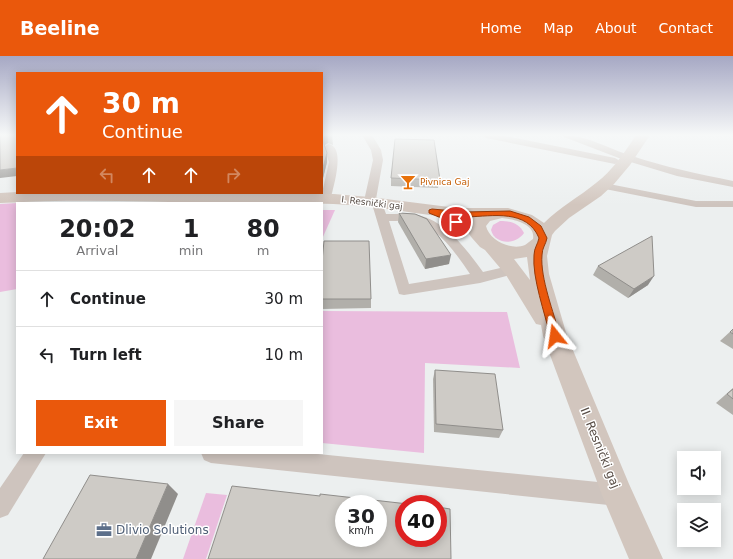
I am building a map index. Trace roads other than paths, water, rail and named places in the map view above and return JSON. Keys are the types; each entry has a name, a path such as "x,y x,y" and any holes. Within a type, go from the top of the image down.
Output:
{"street":[{"name":"I. Resnički gaj","path":"541,240 553,223 604,186 626,160"},
{"name":"I. Resnički gaj","path":"0,198 69,195 112,199 325,198 376,207 465,214 502,214 547,210 581,202"},
{"name":"I. Resnički gaj","path":"432,211 456,222 486,242"},
{"path":"487,215 518,215 534,223 541,240 524,252 503,251 486,242 476,230 478,222 487,215"},
{"name":"II. Resnički gaj","path":"541,240 537,256 539,274 555,336 618,495 646,559"},
{"name":"II. Resnički gaj","path":"486,242 513,270 555,336"}],"lane":[{"path":"325,198 334,162 333,158"},
{"path":"378,158 376,207 404,290 442,285 513,270"},
{"path":"617,158 681,174 733,184"},
{"path":"604,186 696,204 733,204"},
{"path":"376,207 420,219 432,225 457,246 480,278"},
{"path":"0,507 35,454"},
{"path":"220,454 618,495"}],"place":[{"name":"Pivnica Gaj","path":"408,182"},
{"name":"Dlivio Solutions","path":"104,530"}]}
